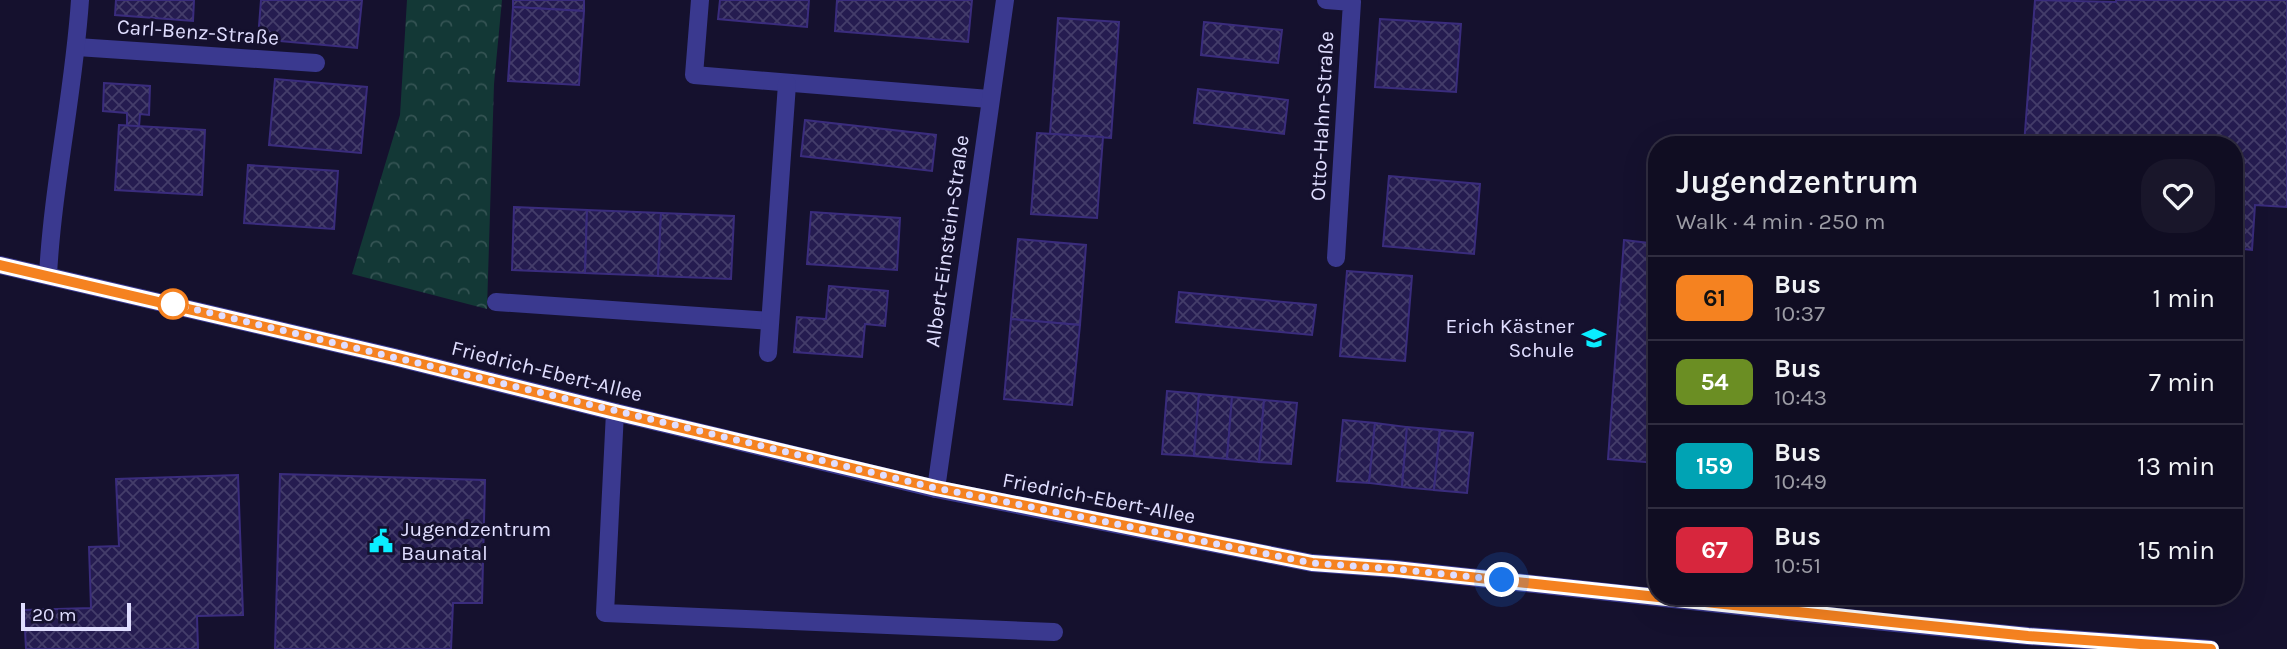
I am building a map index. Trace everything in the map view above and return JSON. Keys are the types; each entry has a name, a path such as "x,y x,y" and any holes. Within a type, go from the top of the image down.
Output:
{"street":[{"path":"47,275 50,229 77,47 80,0"},
{"path":"700,0 694,75 989,99"},
{"name":"Albert-Einstein-Straße","path":"936,488 1005,0"},
{"name":"Otto-Hahn-Straße","path":"1326,0 1352,2 1336,258"},
{"name":"Carl-Benz-Straße","path":"77,47 316,63"},
{"path":"768,353 787,83"},
{"name":"Friedrich-Ebert-Allee","path":"0,265 936,488 1312,563 1395,569 1648,596"},
{"path":"496,302 770,321"},
{"path":"615,412 604,613 1054,632"},
{"name":"Friedrich-Ebert-Allee","path":"1727,605 2108,645 2210,649"}],"green space":[{"path":"407,0 502,0 494,84 487,309 352,274 400,115"}],"building":[{"path":"116,0 194,0 193,21 115,15"},
{"path":"261,0 362,0 357,48 258,39"},
{"path":"513,0 584,0 584,11 513,7"},
{"path":"720,0 809,0 807,27 718,19"},
{"path":"837,0 972,0 968,42 835,31"},
{"path":"2035,0 2287,0 2287,207 2255,205 2252,250 2243,249 2243,136 2025,136"},
{"path":"513,7 584,11 579,85 508,81"},
{"path":"1058,18 1119,22 1111,138 1050,134"},
{"path":"1380,19 1461,24 1456,92 1375,87"},
{"path":"1204,22 1282,30 1278,63 1201,55"},
{"path":"275,79 367,87 361,153 269,145"},
{"path":"104,83 150,86 149,115 140,114 139,127 127,126 127,113 103,111"},
{"path":"1198,89 1288,100 1284,134 1194,123"},
{"path":"805,120 936,135 932,171 801,156"},
{"path":"119,125 205,130 202,195 115,190"},
{"path":"1037,133 1103,137 1097,218 1031,214"},
{"path":"248,165 338,171 334,229 244,223"},
{"path":"1389,176 1480,184 1474,254 1383,246"},
{"path":"514,207 587,210 585,273 512,270"},
{"path":"587,210 661,213 658,276 585,273"},
{"path":"811,212 900,218 897,270 807,264"},
{"path":"661,213 734,216 731,279 658,276"},
{"path":"1018,239 1086,245 1080,325 1011,319"},
{"path":"1624,240 1648,243 1648,462 1608,459"},
{"path":"1347,271 1412,276 1405,361 1340,356"},
{"path":"829,286 888,291 885,326 865,324 862,357 794,352 797,317 826,319"},
{"path":"1179,292 1316,305 1312,335 1176,322"},
{"path":"1011,319 1080,325 1072,405 1004,399"},
{"path":"1167,391 1199,394 1194,456 1162,454"},
{"path":"1199,394 1232,397 1227,459 1194,456"},
{"path":"1232,397 1264,400 1259,462 1227,459"},
{"path":"1264,400 1297,403 1291,464 1259,462"},
{"path":"1343,420 1375,423 1369,483 1337,481"},
{"path":"1375,423 1407,427 1402,487 1369,483"},
{"path":"1407,427 1440,430 1434,490 1402,487"},
{"path":"1440,430 1473,433 1467,493 1434,490"},
{"name":"Jugendzentrum Baunatal","path":"280,474 485,480 482,603 453,603 451,649 275,649"},
{"path":"238,475 243,615 197,616 198,649 26,649 24,610 91,608 89,547 119,546 116,479"}],"bus line":[{"name":"61","path":"0,265 936,488 1312,563 1395,569 1648,596"},
{"name":"61","path":"1729,605 2028,636 2211,649"}],"place":[{"name":"Erich Kästner Schule","path":"1594,338"},
{"name":"Jugendzentrum Baunatal","path":"381,541"}],"route":[{"path":"173,304 936,488 1312,563 1502,580"}]}
